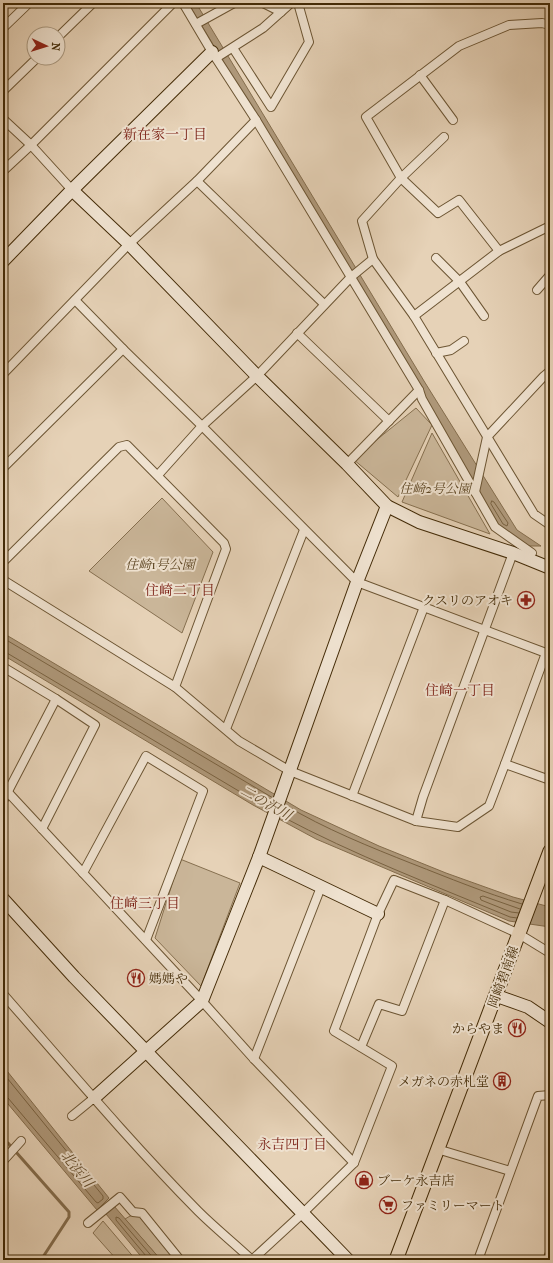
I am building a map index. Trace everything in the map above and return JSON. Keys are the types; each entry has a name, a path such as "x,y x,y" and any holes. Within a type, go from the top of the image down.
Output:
{"main road":[{"name":"岡崎碧南線","path":"396,1260 437,1149 497,996 535,888 550,851"}],"street":[{"path":"3,28 29,3"},
{"path":"66,29 93,3"},
{"path":"3,171 173,3"},
{"path":"183,3 214,55 256,120 419,390 422,399 476,489 495,527 532,554"},
{"path":"196,24 234,3"},
{"path":"263,3 281,12"},
{"path":"3,261 72,190 214,55 233,48 263,28 291,3"},
{"path":"233,48 271,107 309,42 298,3"},
{"path":"499,251 459,200 438,213 401,178 366,117 459,46 509,25 542,23 550,25"},
{"path":"3,91 28,66"},
{"path":"420,75 453,120"},
{"path":"3,119 72,190 129,244 257,376 347,464 387,506 419,522 513,553 550,568"},
{"path":"3,374 129,244 196,181 256,120"},
{"path":"444,137 401,178 362,222 373,259 414,316 534,514 550,525"},
{"path":"196,181 324,304"},
{"path":"414,316 499,251 550,226"},
{"path":"436,258 460,282 484,316"},
{"path":"158,475 202,426 257,376 351,276 373,259"},
{"path":"537,290 550,275"},
{"path":"3,580 175,687 239,741 290,771 416,821 458,827 489,806 546,653 357,582 75,300"},
{"path":"297,333 389,421"},
{"path":"436,353 451,350 464,341"},
{"path":"3,468 123,349"},
{"path":"476,489 487,437 550,371"},
{"path":"347,464 419,390"},
{"path":"3,562 119,447 126,445 158,475 224,543 226,549 175,687"},
{"path":"72,1116 202,1001 259,857 357,582 387,506"},
{"path":"226,729 304,530"},
{"path":"416,821 423,797 513,553"},
{"path":"352,796 424,607"},
{"path":"3,666 95,725 42,829"},
{"path":"3,801 5,789 56,699"},
{"path":"83,872 146,756 203,791 146,940"},
{"path":"505,764 550,780"},
{"path":"5,789 146,940 254,1059 354,1163"},
{"path":"259,857 378,914"},
{"path":"3,994 94,1098 199,1212 252,1260 354,1163 392,1066 334,1031 378,914 394,880 445,900 519,934 550,952"},
{"path":"254,1059 321,887"},
{"path":"3,899 146,1052 348,1260"},
{"path":"361,1048 379,1004 402,1011 445,900"},
{"path":"497,996 528,1007 550,1022"},
{"path":"478,1260 538,1096 550,1095"},
{"path":"3,1161 21,1141"},
{"path":"437,1149 510,1171"},
{"path":"88,1223 120,1197 133,1212 142,1214 180,1260"},
{"path":"547,1260 550,1253"}],"green space":[{"path":"416,408 432,425 398,497 353,459"},
{"name":"住崎2号公園","path":"432,433 490,534 402,502"},
{"name":"住崎1号公園","path":"162,498 213,552 182,633 89,571"},
{"path":"180,859 240,883 201,986 155,938"},
{"path":"137,1212 178,1260 161,1260 125,1219"},
{"path":"103,1221 136,1260 117,1260 93,1233"}],"water":[{"path":"188,3 196,3 424,381 517,530 541,546 529,546 500,527 362,291"},
{"name":"二の沢川","path":"3,633 301,810 379,846 446,873 513,897 550,907 550,927 509,921 316,839 253,805 3,655"},
{"name":"北浜川","path":"3,1066 109,1198 97,1210 3,1098"},
{"name":"北浜川","path":"114,1206 161,1260 144,1260 106,1214"}],"waterway":[{"path":"8,1143 69,1212 69,1217 41,1260"}],"place":[{"name":"クスリのアオキ","path":"526,600"},
{"name":"媽媽や","path":"136,978"},
{"name":"からやま","path":"517,1028"},
{"name":"メガネの赤札堂","path":"502,1081"},
{"name":"ブーケ永吉店","path":"364,1180"},
{"name":"ファミリーマート","path":"388,1205"}],"district":[{"name":"新在家一丁目","path":"165,134"},
{"name":"住崎二丁目","path":"180,590"},
{"name":"住崎一丁目","path":"460,690"},
{"name":"住崎三丁目","path":"145,903"},
{"name":"永吉四丁目","path":"292,1144"}]}
